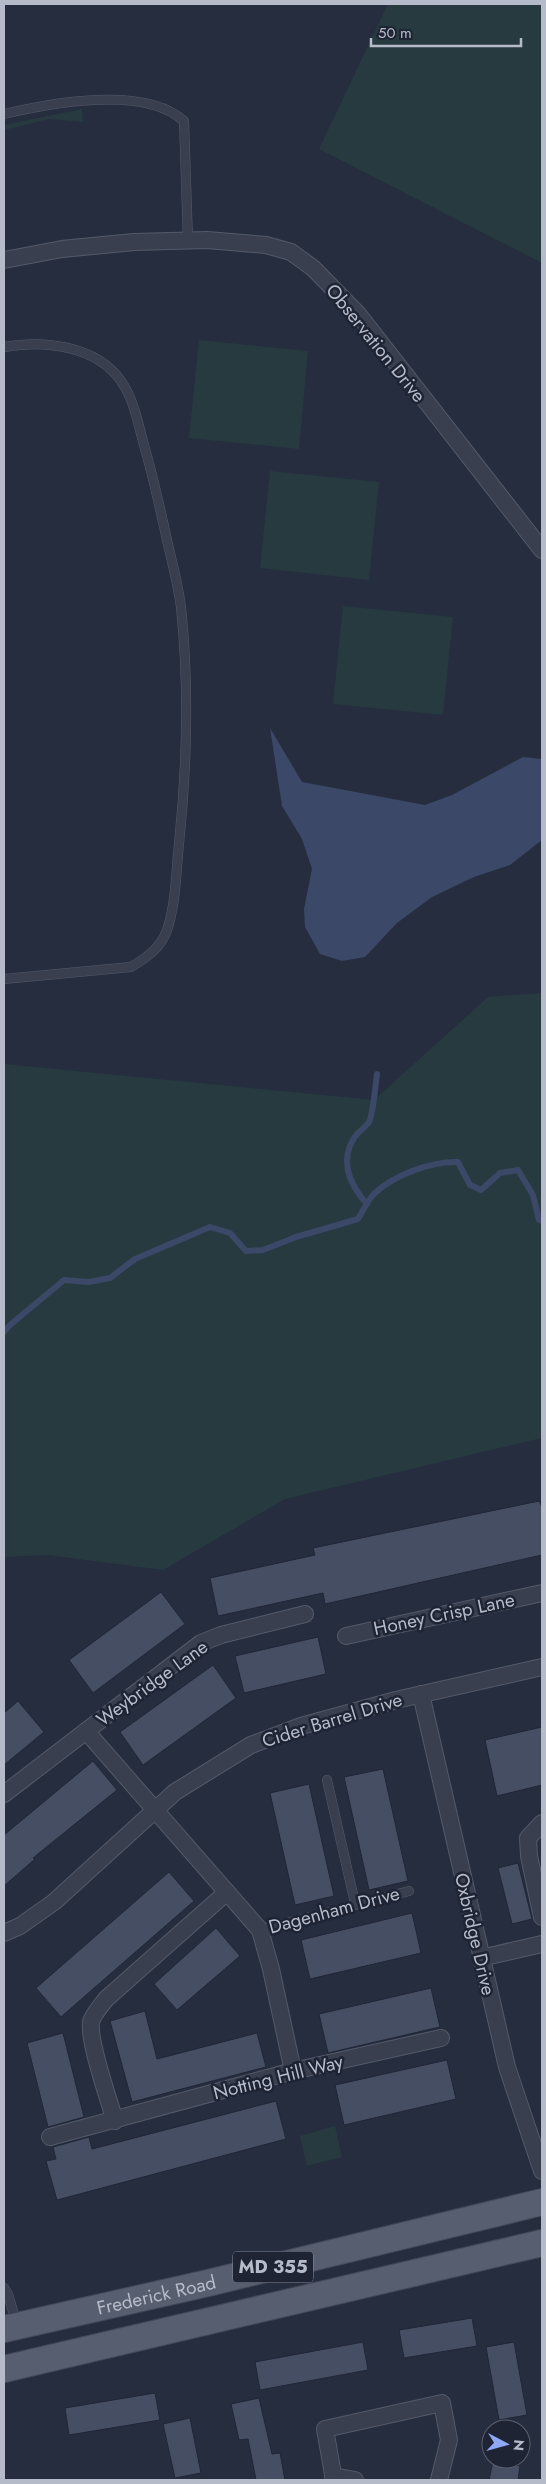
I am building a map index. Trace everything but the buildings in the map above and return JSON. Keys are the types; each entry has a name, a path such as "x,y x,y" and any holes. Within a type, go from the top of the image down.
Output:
{"main road":[{"name":"Frederick Road","path":"10,2327 217,2281 542,2202"},
{"name":"Frederick Road","path":"4,2369 542,2243"}],"street":[{"name":"Observation Drive","path":"4,260 71,248 134,242 188,241 266,245 291,252 313,268 358,314 542,550"},
{"name":"Honey Crisp Lane","path":"346,1636 542,1594"},
{"name":"Weybridge Lane","path":"4,1794 201,1643 221,1635 305,1614"},
{"name":"Cider Barrel Drive","path":"4,1933 20,1926 54,1902 175,1792 251,1745 301,1726 421,1694 542,1667"},
{"name":"Oxbridge Drive","path":"421,1694 506,2067 542,2171"},
{"name":"Weybridge Lane","path":"86,1731 260,1930"},
{"path":"542,1823 528,1838 529,1856 542,1917"},
{"path":"115,2120 94,2044 91,2023 96,2012 106,1999 227,1892"},
{"path":"260,1930 271,1969 293,2071"},
{"path":"481,1958 542,1944"},
{"name":"Notting Hill Way","path":"50,2137 293,2071 441,2038"},
{"path":"356,2480 334,2478 325,2430 442,2403 449,2440 439,2480"}],"lane":[{"path":"4,114 52,103 98,100 153,104 175,113 184,121 186,140 188,241"},
{"path":"4,347 64,347 89,354 121,380 129,395 150,464 181,605 185,737 180,826 171,914 167,931 158,946 147,958 131,967 4,979"},
{"path":"328,1780 355,1903"},
{"name":"Dagenham Drive","path":"260,1930 355,1903 409,1891"},
{"path":"4,2288 8,2294 10,2327"}],"shaded area":[{"path":"388,4 542,4 542,263 319,149"},
{"path":"82,109 83,122 49,119 4,130 4,125"},
{"path":"199,340 308,351 299,449 189,438"},
{"path":"270,471 379,482 369,580 260,568"},
{"path":"343,606 453,617 443,715 333,704"},
{"path":"542,993 542,1438 285,1499 163,1570 47,1555 4,1557 4,1064 374,1100 488,997"},
{"path":"335,2126 342,2157 307,2166 300,2136"}],"water":[{"path":"270,728 302,782 425,805 452,795 523,757 542,759 542,840 510,865 474,877 432,897 397,923 365,957 342,961 320,954 305,927 304,909 312,869 302,839 282,806"}],"waterway":[{"path":"367,1204 351,1181 348,1173 347,1156 354,1138 370,1120 377,1074"},
{"path":"4,1332 64,1280 89,1282 110,1278 135,1259 210,1227 230,1233 246,1251 263,1250 296,1237 358,1219 370,1198 383,1186 414,1170 437,1164 458,1162 470,1185 481,1190 500,1173 518,1170 533,1195 539,1220 542,1221"}]}
